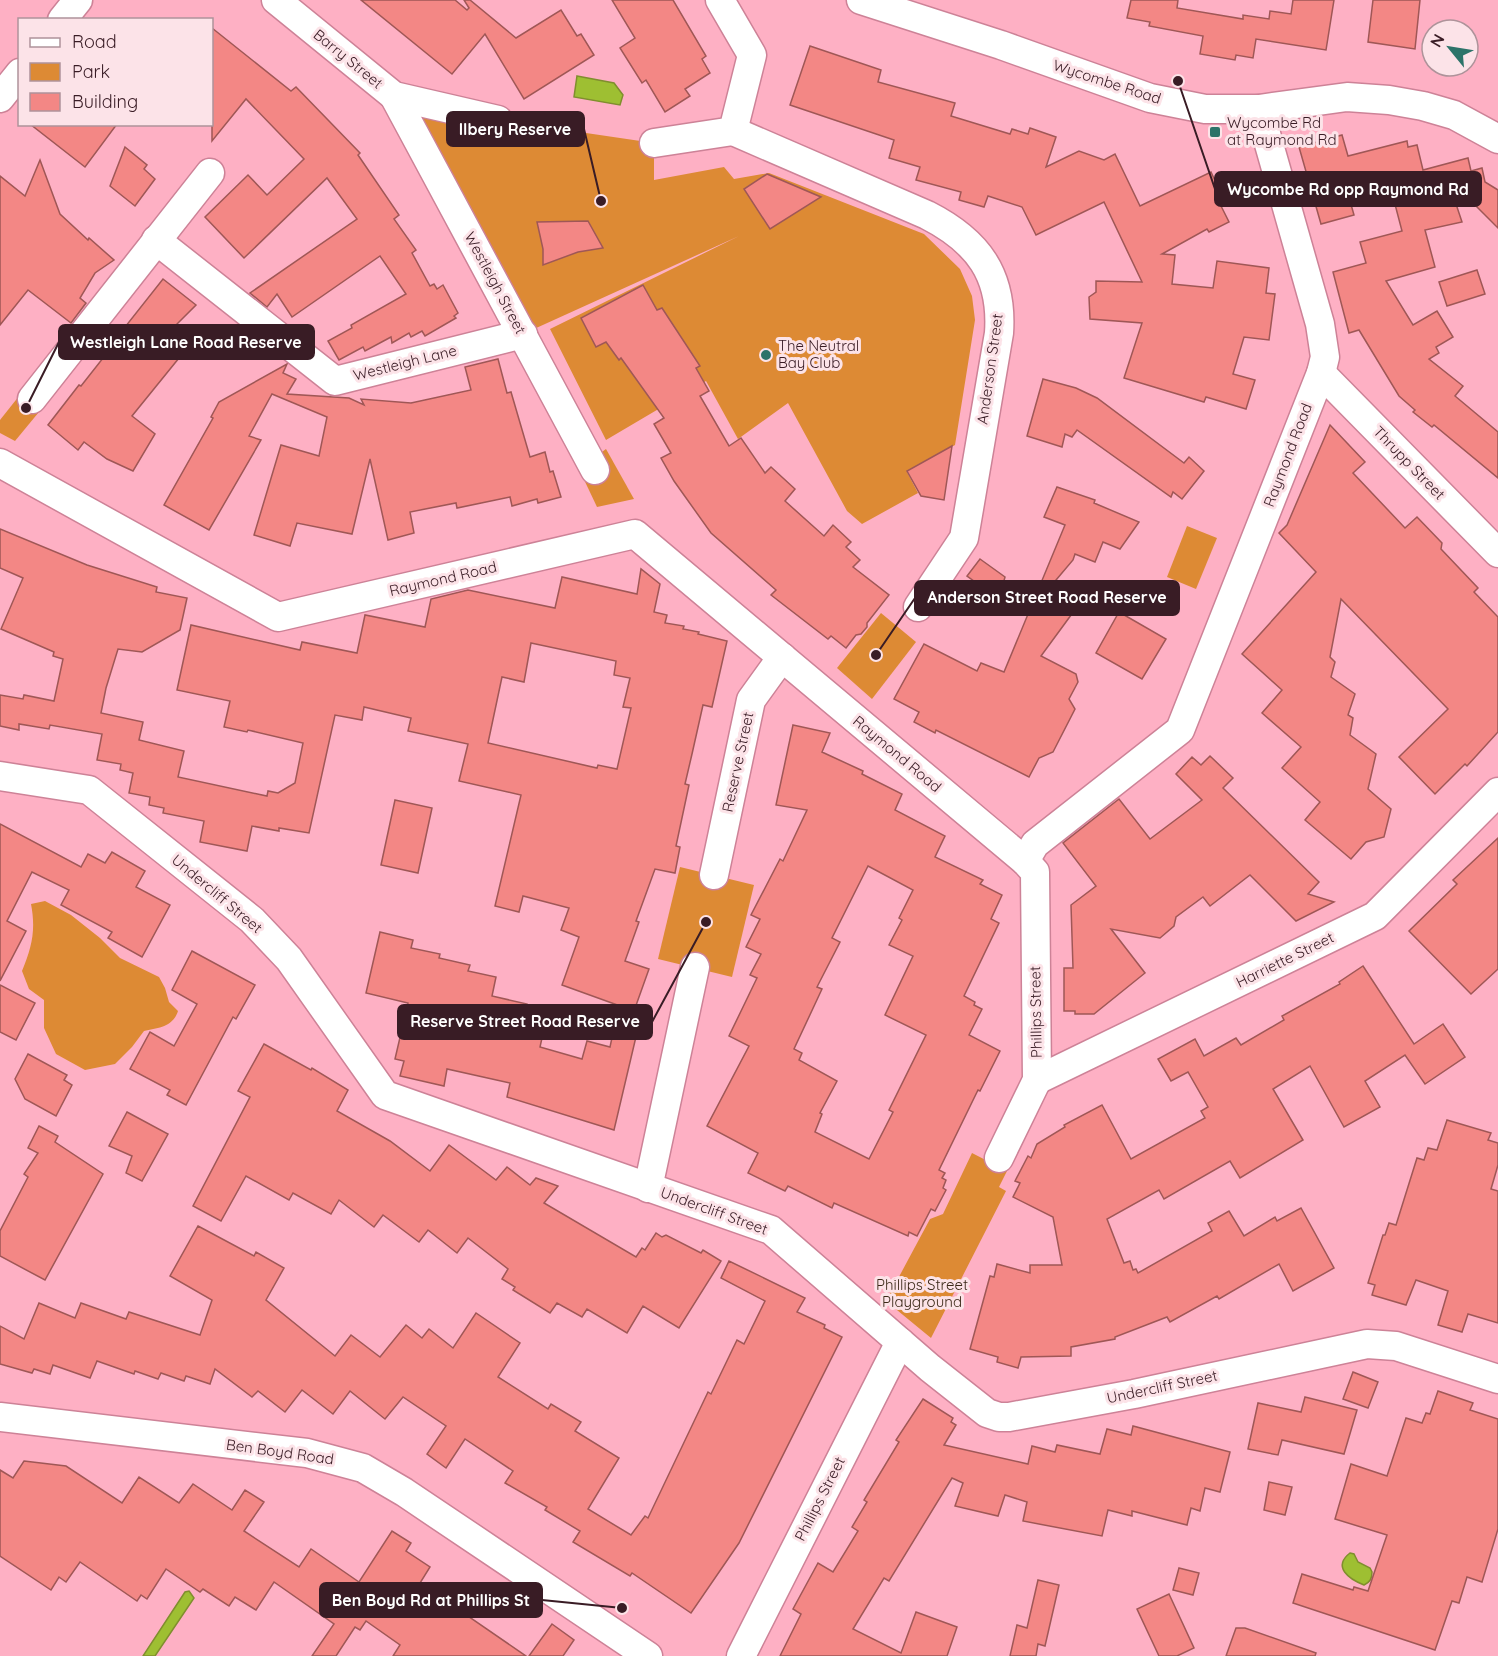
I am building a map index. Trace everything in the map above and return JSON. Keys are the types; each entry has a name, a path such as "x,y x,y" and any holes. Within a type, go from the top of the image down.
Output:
{"street":[{"path":"64,18 78,0"},
{"name":"Barry Street","path":"276,0 394,96 498,120"},
{"path":"654,143 733,131 752,55 720,0"},
{"name":"Wycombe Road","path":"861,0 1001,45 1150,98 1205,109 1258,109 1347,98 1389,100 1454,115 1498,139"},
{"path":"0,98 18,76"},
{"name":"Westleigh Street","path":"394,96 595,470"},
{"name":"Raymond Road","path":"0,463 278,618 635,534 1025,861 1035,844 1180,730 1321,373 1325,357 1320,324 1258,109"},
{"name":"Anderson Street","path":"733,131 949,226 967,241 992,278 1000,312 999,333 964,538 918,607"},
{"path":"32,399 210,173"},
{"name":"Westleigh Lane","path":"156,240 335,381 523,334"},
{"name":"Thrupp Street","path":"1321,373 1498,553"},
{"name":"Reserve Street","path":"714,875 751,700 782,657"},
{"name":"Undercliff Street","path":"0,776 89,790 252,920 289,959 385,1095 771,1230 900,1342 987,1413 1009,1417 1134,1394 1368,1344 1396,1346 1498,1379"},
{"name":"Harriette Street","path":"1037,1080 1375,916 1498,792"},
{"name":"Phillips Street","path":"999,1158 1037,1080 1035,872 1025,861"},
{"path":"648,1188 695,967"},
{"name":"Phillips Street","path":"741,1656 900,1342"},
{"name":"Ben Boyd Road","path":"0,1417 307,1453 363,1468 404,1491 648,1656"}],"green space":[{"name":"The Neutral Bay Club","path":"394,96 498,120 654,143 654,180 724,167 734,179 769,173 924,234 960,269 972,296 975,320 955,445 907,472 918,493 862,524 847,511 788,403 738,439 706,381 606,440 550,329 739,236 523,334"},
{"path":"31,381 53,395 15,441 0,433 0,420"},
{"path":"606,449 634,499 597,507 579,469"},
{"path":"1187,526 1217,538 1196,589 1167,577"},
{"path":"881,613 916,642 872,699 837,668"},
{"path":"680,867 754,885 732,977 658,959"},
{"path":"45,901 71,915 100,938 120,958 159,977 169,1002 178,1011 169,1024 144,1031 115,1064 85,1070 56,1054 44,1028 44,1000 29,989 22,971 32,938 31,904"},
{"name":"Phillips Street Playground","path":"972,1153 1007,1171 999,1187 1006,1191 931,1338 886,1301 930,1219 943,1214"}],"shaded area":[{"path":"577,76 614,83 623,95 620,105 574,97"},
{"path":"1350,1553 1354,1554 1358,1562 1370,1568 1372,1577 1368,1583 1364,1585 1345,1572 1342,1563"},
{"path":"189,1591 194,1598 155,1656 143,1656 185,1592"}],"building":[{"path":"361,0 455,0 467,10 469,8 464,0 470,0 516,38 561,10 577,36 581,34 594,55 524,99 485,34 452,74"},
{"path":"612,0 673,0 706,56 702,59 710,73 685,89 690,96 665,112 646,80 642,83 620,48 635,38"},
{"path":"1131,0 1178,0 1177,8 1243,19 1243,15 1269,19 1270,11 1291,14 1293,0 1334,0 1326,50 1256,39 1253,58 1236,55 1235,60 1200,54 1203,36 1149,26 1150,22 1127,18"},
{"path":"1373,0 1420,0 1415,49 1368,42"},
{"path":"213,29 291,91 296,87 360,153 358,155 399,215 394,219 416,250 412,253 430,286 434,284 437,289 443,285 458,313 454,316 456,318 425,336 422,331 411,337 409,333 392,343 391,337 365,351 363,347 339,360 328,341 352,328 351,325 406,294 380,256 292,317 277,294 267,307 250,293 357,219 327,178 244,258 205,217 248,175 267,195 304,159 246,99 212,141"},
{"path":"810,46 881,70 878,82 955,103 951,116 1010,134 1012,129 1028,134 1030,128 1056,137 1046,167 1079,151 1104,160 1115,154 1140,206 1211,172 1224,200 1219,202 1229,222 1209,232 1207,229 1162,254 1175,255 1172,284 1213,288 1217,261 1269,268 1266,293 1275,294 1269,340 1244,337 1233,374 1255,380 1246,409 1206,397 1204,402 1124,378 1142,323 1090,319 1089,297 1096,292 1096,281 1142,282 1104,202 1036,235 1022,207 988,196 984,207 959,200 961,192 916,180 920,167 889,158 894,140 790,105"},
{"path":"33,126 116,126 85,167"},
{"path":"1342,135 1348,156 1407,141 1408,147 1417,145 1423,170 1468,158 1471,171 1482,168 1485,182 1498,190 1498,228 1447,177 1462,222 1425,230 1435,267 1386,281 1413,325 1437,311 1453,337 1436,347 1439,353 1429,359 1463,386 1455,396 1498,432 1498,478 1434,425 1432,427 1413,412 1415,410 1399,396 1359,330 1349,333 1333,272 1366,263 1360,242 1402,231 1391,189 1350,201 1354,215 1321,224 1299,147"},
{"path":"125,147 147,165 144,169 155,179 135,206 110,186"},
{"path":"40,160 60,214 114,260 95,273 80,298 86,303 71,323 28,290 0,325 0,176 25,196"},
{"path":"767,174 821,197 770,229 744,189"},
{"path":"588,221 603,248 578,252 543,265 543,249 537,222"},
{"path":"1477,270 1485,294 1447,306 1439,282"},
{"path":"163,279 196,305 177,324 192,342 132,416 155,434 133,471 107,459 84,442 78,450 48,425 111,348 110,346"},
{"path":"643,285 657,310 662,308 700,366 696,368 709,391 700,396 729,446 741,438 765,473 771,467 795,489 785,501 824,536 833,525 851,542 846,547 860,560 853,567 889,595 867,623 867,627 861,634 856,635 846,648 831,636 828,639 771,595 776,590 711,533 674,481 661,458 671,453 654,424 664,418 621,358 619,360 606,342 596,347 581,318"},
{"path":"498,359 507,393 511,392 530,457 545,452 550,472 553,471 561,497 538,503 537,499 512,506 510,497 457,508 456,503 410,512 414,533 388,540 370,459 352,534 297,523 290,546 254,535 281,445 319,456 327,417 272,394 249,436 261,440 209,530 164,505 213,418 211,417 219,402 287,364 283,373 296,379 287,394 349,398 364,405 361,399 411,403 471,390 465,367"},
{"path":"1043,379 1076,388 1097,398 1184,463 1189,457 1204,471 1182,499 1173,492 1171,497 1077,430 1072,437 1065,434 1062,447 1027,436"},
{"path":"1330,425 1365,462 1353,473 1405,528 1417,517 1442,543 1441,549 1478,588 1474,592 1498,617 1498,732 1467,766 1465,764 1435,794 1399,757 1448,709 1341,599 1330,657 1335,662 1331,677 1355,694 1348,715 1353,718 1350,735 1376,754 1368,789 1391,809 1384,837 1366,842 1351,859 1305,820 1320,802 1282,768 1301,747 1262,713 1282,690 1242,654 1316,572 1279,533 1287,525"},
{"path":"952,446 944,500 921,496 907,471"},
{"path":"1057,487 1095,500 1094,503 1139,522 1120,549 1103,542 1095,562 1075,554 1073,560 1051,586 1064,596 1068,606 1074,611 1041,656 1076,674 1078,682 1069,699 1075,709 1053,752 1039,758 1029,777 936,730 935,733 914,722 919,712 894,699 924,644 977,671 981,663 1004,672 1065,525 1044,517"},
{"path":"0,529 87,565 157,587 156,592 187,598 180,630 142,652 118,649 101,713 143,722 139,740 184,751 178,777 267,796 268,791 278,793 295,783 303,743 248,730 247,732 224,727 230,701 177,690 191,625 300,650 302,642 357,653 365,615 425,627 431,599 468,590 555,608 562,577 637,594 641,569 660,584 654,612 667,615 665,623 684,626 683,629 727,641 712,707 703,705 685,784 689,785 676,846 680,847 675,873 655,869 636,921 639,922 625,961 649,969 634,1011 562,985 579,937 561,930 569,908 523,896 519,912 495,906 521,795 459,781 468,744 408,731 411,718 364,707 362,720 335,715 309,833 252,826 247,851 200,842 204,821 163,813 164,808 149,805 150,797 129,793 133,773 120,770 121,764 97,760 102,734 50,725 49,729 19,724 19,730 0,726 0,695 23,699 24,695 54,701 63,659 53,656 54,652 1,629 23,578 0,568","holes":["531,643 616,661 614,675 630,678 623,707 631,708 617,769 598,765 597,768 488,743 502,677 524,682"]},
{"path":"980,559 1005,577 999,599 967,576"},
{"path":"1119,612 1166,639 1142,679 1096,653"},
{"path":"793,725 830,733 822,752 863,771 862,774 902,794 895,810 945,836 935,857 983,880 980,884 1002,895 991,919 999,923 964,996 982,1009 969,1035 1000,1051 939,1170 945,1173 942,1178 946,1180 943,1188 946,1190 935,1211 931,1209 917,1236 909,1232 908,1236 834,1203 832,1208 788,1186 785,1191 748,1173 758,1153 707,1126 749,1046 729,1036 757,978 750,975 761,954 746,947 760,919 751,915 780,859 783,861 807,810 776,805","holes":["868,866 913,890 899,918 902,920 889,945 913,956 885,1015 926,1035 889,1110 893,1112 869,1159 815,1132 822,1114 820,1113 837,1081 799,1060 802,1053 794,1049 822,989 817,987 840,942 832,938"]},
{"path":"1210,756 1233,778 1223,788 1319,882 1308,894 1334,902 1296,921 1250,875 1210,906 1203,897 1176,917 1174,926 1160,938 1111,929 1145,973 1094,1014 1075,1014 1075,1011 1064,1011 1064,968 1073,968 1071,905 1096,886 1063,843 1119,799 1150,839 1202,800 1176,774 1192,757 1201,765"},
{"path":"395,800 432,808 418,873 381,865"},
{"path":"0,824 81,867 88,854 105,863 112,852 145,871 136,887 170,905 142,957 108,938 112,932 61,905 69,890 32,872 7,921 26,931 0,981"},
{"path":"1498,838 1498,969 1471,994 1409,931 1457,884 1453,880"},
{"path":"380,932 413,940 411,948 440,954 439,958 470,965 468,971 496,977 492,996 527,1004 521,1032 542,1038 540,1047 582,1059 587,1041 610,1047 616,1019 639,1024 614,1130 507,1097 510,1083 447,1069 444,1086 400,1076 404,1061 395,1059 408,1003 366,993"},
{"path":"192,951 255,985 236,1019 233,1017 186,1105 167,1095 170,1090 130,1069 150,1032 174,1046 197,1004 172,990"},
{"path":"1363,966 1414,1044 1443,1024 1465,1057 1425,1084 1405,1055 1365,1081 1380,1107 1344,1127 1310,1066 1273,1089 1303,1140 1240,1178 1230,1161 1164,1199 1159,1190 1107,1219 1124,1263 1130,1261 1133,1270 1136,1269 1138,1273 1212,1231 1208,1223 1229,1211 1244,1236 1275,1217 1277,1221 1301,1208 1334,1268 1293,1291 1279,1264 1219,1299 1217,1296 1170,1322 1167,1317 1115,1337 1115,1339 1071,1347 1071,1356 1021,1357 1018,1368 997,1362 998,1357 970,1349 990,1276 994,1277 997,1264 1030,1273 1030,1265 1062,1265 1053,1217 1013,1197 1020,1183 1015,1181 1028,1156 1031,1158 1037,1144 1065,1127 1064,1125 1102,1105 1131,1159 1205,1118 1201,1111 1208,1107 1188,1072 1171,1081 1158,1059 1195,1039 1204,1056 1236,1038 1241,1045 1284,1020 1282,1016 1340,984 1339,982"},
{"path":"0,985 35,1003 16,1040 0,1032"},
{"path":"264,1044 311,1070 312,1068 348,1090 337,1111 390,1141 430,1171 449,1145 496,1180 507,1167 530,1185 536,1178 558,1186 544,1203 636,1257 642,1248 645,1250 656,1233 662,1237 666,1235 701,1253 703,1250 721,1261 679,1328 643,1306 627,1333 587,1309 582,1317 557,1303 550,1313 513,1290 515,1287 502,1279 508,1269 468,1238 457,1253 428,1230 419,1242 383,1215 374,1227 339,1200 331,1214 293,1193 289,1200 246,1176 221,1221 193,1206 250,1097 238,1091"},
{"path":"28,1054 67,1075 64,1080 72,1085 56,1116 25,1099 15,1079"},
{"path":"127,1112 168,1134 142,1181 126,1173 132,1156 109,1146"},
{"path":"1447,1120 1491,1133 1488,1140 1498,1143 1498,1165 1491,1189 1498,1191 1498,1323 1468,1314 1462,1332 1438,1325 1448,1291 1416,1280 1406,1305 1372,1295 1375,1285 1368,1283 1383,1235 1389,1223 1396,1225 1417,1158 1424,1160 1428,1148 1437,1150"},
{"path":"39,1126 58,1136 55,1142 103,1174 45,1280 0,1256 0,1231 28,1177 24,1174 38,1153 28,1148"},
{"path":"198,1226 254,1256 256,1252 284,1268 266,1300 335,1356 351,1335 380,1357 406,1325 422,1338 429,1329 453,1348 476,1313 520,1343 498,1377 548,1409 551,1404 581,1422 575,1431 619,1458 588,1509 631,1535 645,1516 648,1518 708,1392 711,1394 737,1340 744,1344 765,1301 721,1278 729,1261 805,1298 797,1312 825,1325 824,1328 842,1337 739,1543 691,1613 632,1573 630,1576 573,1542 580,1531 545,1510 547,1507 505,1483 513,1471 465,1439 446,1468 427,1454 446,1426 403,1397 385,1419 350,1391 333,1414 302,1390 285,1412 258,1391 252,1397 215,1369 210,1384 186,1376 184,1381 161,1373 158,1379 135,1371 134,1374 97,1361 90,1378 53,1365 50,1374 34,1369 32,1373 0,1364 0,1326 24,1339 39,1303 75,1318 81,1303 126,1319 129,1312 200,1335 212,1300 170,1276"},
{"path":"1353,1372 1378,1382 1368,1408 1343,1399"},
{"path":"1438,1391 1473,1403 1470,1410 1498,1419 1498,1529 1482,1582 1467,1577 1459,1603 1452,1601 1435,1650 1293,1603 1302,1574 1353,1590 1354,1587 1368,1591 1387,1535 1335,1519 1351,1464 1387,1476 1406,1418 1422,1423 1426,1413 1430,1414"},
{"path":"1305,1397 1357,1410 1344,1454 1282,1440 1278,1455 1248,1449 1258,1403 1301,1412"},
{"path":"923,1399 953,1418 951,1422 956,1425 944,1445 1028,1464 1032,1446 1055,1452 1057,1445 1100,1454 1107,1429 1131,1435 1133,1426 1230,1452 1220,1492 1205,1488 1200,1511 1191,1508 1187,1525 1132,1511 1132,1516 1108,1510 1102,1536 1023,1521 1027,1502 1005,1495 998,1516 955,1506 963,1483 952,1478 889,1581 884,1578 853,1629 901,1653 916,1612 957,1627 947,1656 780,1656 801,1614 793,1609 818,1563 833,1572 858,1531 852,1527 867,1502 864,1500 899,1442 896,1440"},
{"path":"24,1461 66,1466 122,1503 139,1477 179,1503 193,1484 232,1510 245,1490 264,1502 244,1531 299,1567 311,1549 359,1582 392,1531 411,1543 406,1551 430,1567 420,1583 526,1656 393,1656 400,1645 366,1621 360,1630 355,1627 336,1656 312,1656 334,1624 274,1582 256,1610 235,1597 229,1606 203,1589 200,1592 166,1569 147,1599 141,1595 137,1601 80,1562 66,1582 59,1577 51,1590 0,1556 0,1470 13,1478"},
{"path":"1269,1482 1292,1487 1285,1515 1264,1510"},
{"path":"1179,1568 1199,1573 1193,1595 1173,1590"},
{"path":"1038,1580 1059,1585 1045,1646 1038,1644 1036,1656 1010,1656 1017,1625 1027,1628"},
{"path":"1169,1594 1194,1648 1177,1656 1159,1656 1137,1609"},
{"path":"552,1624 574,1640 563,1656 529,1656"},
{"path":"1236,1628 1245,1628 1316,1653 1315,1656 1226,1656"}],"place":[{"name":"Wycombe Rd opp Raymond Rd","path":"1178,81"},
{"name":"Wycombe Rd at Raymond Rd","path":"1215,132"},
{"name":"Ilbery Reserve","path":"601,201"},
{"name":"The Neutral Bay Club","path":"766,355"},
{"name":"Westleigh Lane Road Reserve","path":"26,408"},
{"name":"Anderson Street Road Reserve","path":"876,655"},
{"name":"Reserve Street Road Reserve","path":"706,922"},
{"name":"Ben Boyd Rd at Phillips St","path":"622,1608"}]}
